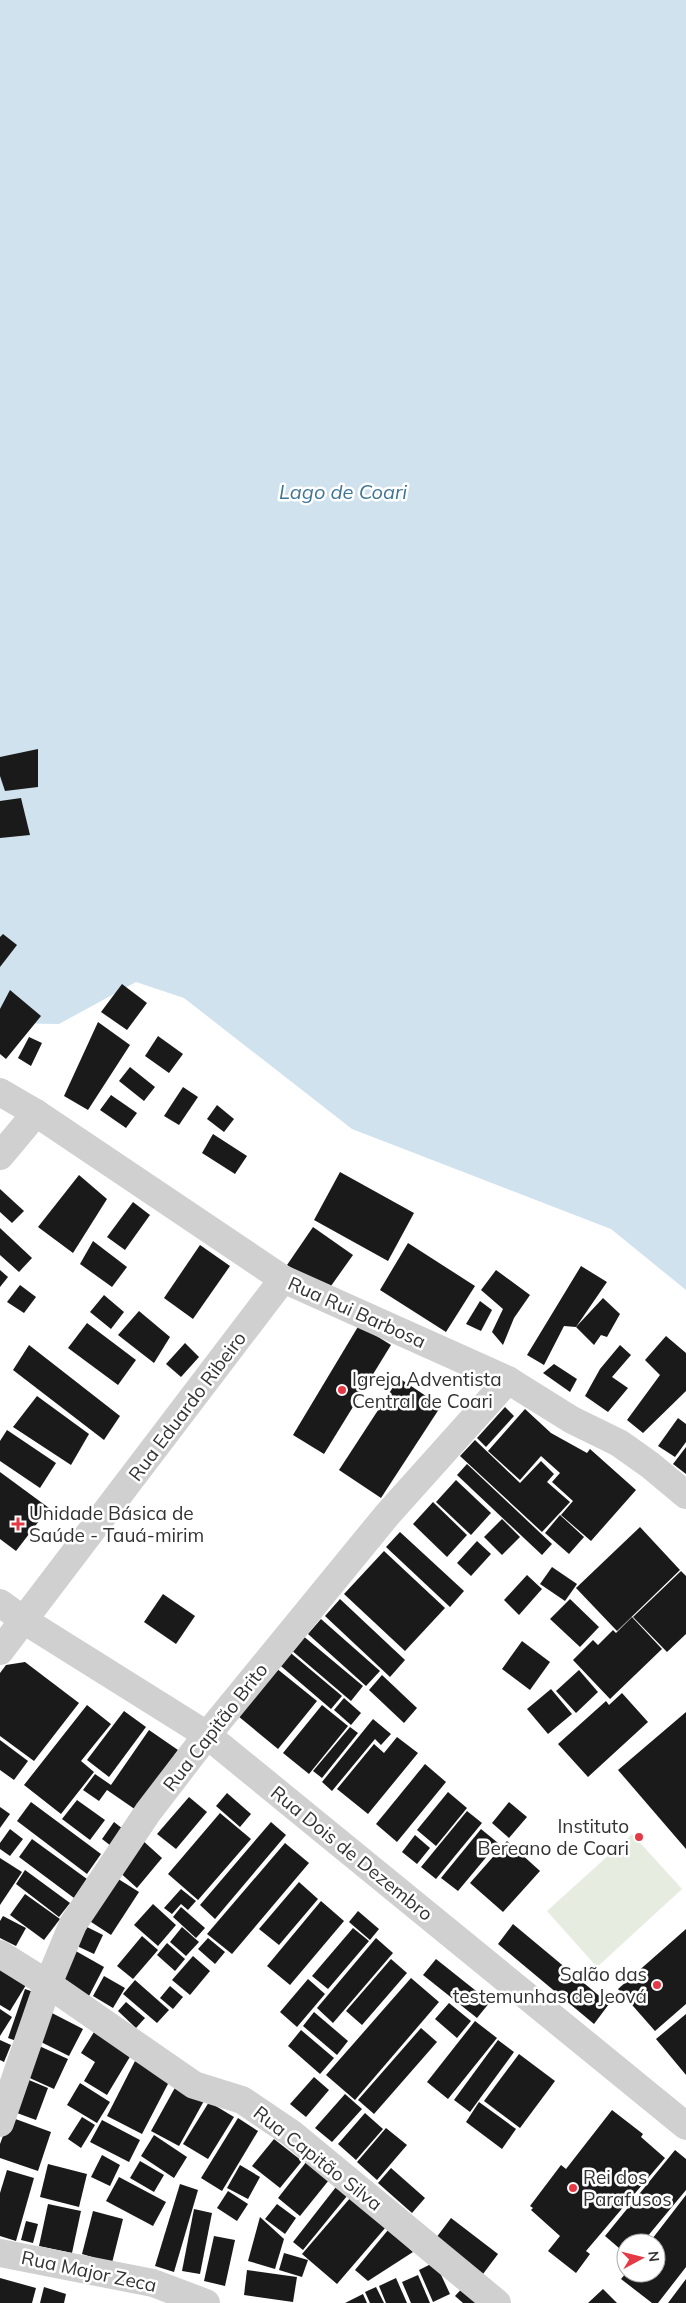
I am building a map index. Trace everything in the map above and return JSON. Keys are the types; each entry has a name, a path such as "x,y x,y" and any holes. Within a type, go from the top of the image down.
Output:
{"street":[{"name":"Rua Rui Barbosa","path":"0,1092 36,1113 283,1280 508,1380 572,1420 619,1443 650,1465 686,1495"},
{"path":"0,1156 36,1113"},
{"name":"Rua Eduardo Ribeiro","path":"0,1651 25,1621 283,1280"},
{"name":"Rua Capitão Brito","path":"0,2122 48,1984 73,1924 148,1812 207,1735 387,1515 508,1380"},
{"name":"Rua Dois de Dezembro","path":"0,1603 25,1621 207,1735 686,2126"},
{"name":"Rua Capitão Silva","path":"0,1954 48,1984 194,2085 242,2100 291,2133 497,2303"},
{"name":"Rua Major Zeca","path":"0,2253 153,2283 206,2303"}],"shaded area":[{"path":"632,1834 682,1889 597,1967 547,1911"}],"water":[{"name":"Lago de Coari","path":"0,0 686,0 686,1290 611,1229 352,1129 184,998 136,982 59,1024 0,1023"}],"building":[{"path":"38,749 38,787 5,791 0,776 0,757"},
{"path":"21,798 30,835 0,838 0,801"},
{"path":"3,934 17,945 0,967 0,937"},
{"path":"122,984 147,1003 127,1030 101,1012"},
{"path":"10,990 41,1016 6,1059 0,1054 0,1009"},
{"path":"98,1022 130,1045 88,1110 64,1096"},
{"path":"158,1036 183,1054 169,1073 145,1056"},
{"path":"29,1037 42,1043 31,1066 18,1058"},
{"path":"130,1067 155,1087 144,1101 119,1081"},
{"path":"183,1087 198,1097 179,1125 164,1116"},
{"path":"111,1095 137,1113 126,1128 100,1110"},
{"path":"217,1105 234,1119 224,1132 207,1119"},
{"path":"213,1134 247,1156 235,1174 202,1153"},
{"path":"340,1172 414,1213 388,1261 314,1220"},
{"path":"79,1175 107,1199 73,1253 38,1227"},
{"path":"0,1189 24,1211 12,1223 0,1212"},
{"path":"133,1202 150,1215 125,1250 107,1237"},
{"path":"313,1227 353,1255 326,1293 287,1265"},
{"path":"0,1228 32,1258 19,1272 0,1255"},
{"path":"93,1241 127,1267 112,1287 80,1264"},
{"path":"408,1243 475,1286 446,1332 380,1290"},
{"path":"200,1245 230,1266 193,1319 164,1298"},
{"path":"581,1266 607,1282 576,1327 564,1326 544,1365 527,1355"},
{"path":"0,1270 8,1277 0,1287"},
{"path":"496,1270 530,1295 514,1318 503,1345 492,1332 503,1309 481,1290"},
{"path":"20,1285 36,1297 24,1313 7,1302"},
{"path":"104,1295 124,1312 111,1329 90,1312"},
{"path":"603,1298 620,1314 607,1337 601,1335 594,1345 576,1327"},
{"path":"480,1301 492,1310 481,1331 466,1324"},
{"path":"139,1311 170,1337 154,1363 118,1335"},
{"path":"87,1323 136,1360 118,1385 68,1348"},
{"name":"Igreja Adventista Central de Coari","path":"359,1325 391,1345 324,1454 293,1435"},
{"path":"666,1336 686,1353 686,1391 643,1433 627,1420 660,1375 645,1360"},
{"path":"185,1343 199,1357 181,1377 166,1364"},
{"path":"29,1345 120,1416 104,1440 13,1370"},
{"path":"620,1345 631,1355 612,1377 628,1388 608,1412 585,1396 600,1369"},
{"path":"554,1364 577,1379 570,1392 543,1373"},
{"path":"399,1378 441,1406 381,1498 339,1470"},
{"path":"37,1396 89,1434 71,1465 13,1427"},
{"path":"505,1407 514,1416 486,1447 477,1438"},
{"path":"525,1409 551,1433 587,1453 590,1449 636,1490 591,1541 561,1515 573,1501 552,1482 560,1473 541,1456 520,1480 488,1451"},
{"path":"678,1418 686,1424 686,1442 675,1457 658,1446"},
{"path":"7,1430 56,1463 40,1488 0,1461 0,1441"},
{"path":"475,1440 520,1483 541,1461 554,1474 547,1482 570,1502 542,1532 460,1456"},
{"path":"686,1447 686,1474 673,1464"},
{"path":"467,1464 552,1544 542,1555 457,1475"},
{"name":"Unidade Básica de Saúde - Tauá-mirim","path":"0,1472 49,1508 16,1551 0,1539"},
{"path":"456,1480 491,1513 471,1535 436,1502"},
{"path":"433,1502 467,1535 447,1557 413,1524"},
{"path":"560,1515 584,1537 569,1554 545,1533"},
{"path":"502,1519 520,1537 502,1555 484,1537"},
{"path":"640,1527 680,1570 617,1631 576,1588"},
{"path":"400,1532 464,1591 450,1607 386,1547"},
{"path":"477,1541 491,1554 471,1576 457,1563"},
{"path":"384,1551 445,1608 405,1651 344,1594"},
{"path":"552,1567 577,1584 565,1601 540,1584"},
{"path":"681,1571 686,1576 686,1634 667,1652 633,1617"},
{"path":"527,1575 542,1589 519,1615 504,1600"},
{"path":"163,1594 195,1616 176,1644 144,1622"},
{"path":"340,1599 405,1660 390,1677 325,1616"},
{"path":"570,1599 599,1627 580,1647 550,1619"},
{"path":"632,1617 662,1649 610,1699 573,1660 593,1640 598,1645 613,1630 616,1633"},
{"path":"321,1619 380,1671 366,1686 308,1634"},
{"path":"302,1635 363,1686 351,1701 290,1649"},
{"path":"522,1641 550,1662 530,1690 502,1669"},
{"path":"286,1649 342,1696 331,1709 275,1661"},
{"path":"25,1662 79,1703 34,1761 0,1736 0,1673 6,1665"},
{"path":"276,1668 317,1701 278,1749 238,1716"},
{"path":"579,1670 598,1692 576,1713 556,1691"},
{"path":"382,1675 417,1708 404,1723 369,1690"},
{"path":"551,1689 572,1714 548,1734 527,1709"},
{"path":"622,1693 648,1722 588,1777 558,1744 606,1701 609,1705"},
{"path":"344,1698 361,1713 351,1725 334,1710"},
{"path":"87,1705 111,1724 81,1761 94,1772 61,1814 24,1785"},
{"path":"322,1705 348,1726 309,1774 283,1753"},
{"path":"124,1711 146,1727 109,1777 87,1760"},
{"path":"686,1712 686,1849 618,1770"},
{"path":"373,1719 391,1734 381,1745 375,1739 332,1791 322,1782"},
{"path":"350,1727 358,1733 322,1778 313,1771"},
{"path":"149,1730 178,1750 136,1810 107,1790 99,1801 83,1790 95,1774 111,1785"},
{"path":"397,1737 418,1753 368,1814 337,1789 374,1744 384,1753"},
{"path":"0,1740 28,1761 14,1780 0,1770"},
{"path":"425,1764 446,1782 397,1842 376,1824"},
{"path":"448,1792 467,1808 436,1846 417,1830"},
{"path":"227,1793 251,1814 240,1827 216,1806"},
{"path":"189,1797 207,1812 176,1849 157,1834"},
{"path":"77,1800 105,1820 90,1840 62,1819"},
{"path":"31,1802 101,1854 87,1874 17,1821"},
{"path":"509,1802 527,1817 509,1838 492,1823"},
{"path":"0,1807 10,1814 0,1828"},
{"path":"467,1811 482,1823 436,1879 421,1867"},
{"path":"220,1813 251,1839 198,1900 168,1874"},
{"path":"114,1822 127,1832 115,1849 102,1839"},
{"path":"271,1822 286,1835 215,1919 200,1905"},
{"path":"10,1829 23,1839 10,1856 0,1849 0,1843"},
{"path":"481,1829 498,1843 458,1891 441,1878"},
{"path":"415,1835 430,1848 417,1864 402,1852"},
{"path":"32,1839 87,1879 74,1898 19,1857"},
{"path":"141,1839 162,1858 137,1888 116,1869"},
{"path":"507,1841 540,1871 503,1912 470,1883"},
{"path":"285,1843 309,1863 232,1954 207,1934"},
{"path":"0,1858 22,1872 0,1905"},
{"path":"25,1870 70,1903 59,1917 16,1884"},
{"path":"112,1875 139,1892 111,1935 85,1918"},
{"path":"299,1882 318,1899 279,1945 259,1929"},
{"path":"181,1889 196,1901 188,1910 181,1904 172,1914 164,1908"},
{"path":"25,1894 60,1919 44,1940 10,1915"},
{"path":"321,1901 344,1921 290,1985 267,1966"},
{"path":"153,1904 176,1925 158,1946 134,1925"},
{"path":"181,1907 205,1928 196,1938 173,1917"},
{"path":"358,1911 379,1929 370,1940 349,1922"},
{"path":"3,1916 26,1928 16,1946 0,1938 0,1921"},
{"path":"513,1924 609,2004 594,2024 498,1944"},
{"path":"87,1927 103,1935 94,1954 77,1946"},
{"path":"182,1927 199,1942 186,1956 170,1942"},
{"path":"353,1928 369,1941 328,1989 312,1976"},
{"path":"686,1929 686,2004 655,2031 618,1989"},
{"path":"142,1936 158,1950 133,1979 117,1966"},
{"path":"208,1938 225,1952 215,1964 198,1949"},
{"path":"376,1938 393,1953 333,2023 317,2008"},
{"path":"167,1943 185,1959 175,1971 157,1955"},
{"path":"74,1950 104,1967 89,1996 58,1979"},
{"path":"193,1956 210,1971 190,1995 172,1980"},
{"path":"391,1959 407,1973 362,2025 346,2011"},
{"path":"436,1959 490,2002 477,2018 423,1975"},
{"path":"0,1969 26,1985 10,2011 0,2005"},
{"path":"104,1976 125,1988 113,2008 93,1996"},
{"path":"411,1978 439,2002 355,2100 326,2075"},
{"path":"308,1979 325,1994 297,2027 280,2012"},
{"path":"135,1980 169,2010 157,2023 123,1994"},
{"path":"170,1986 183,1997 173,2009 160,1998"},
{"path":"25,1989 42,1995 25,2044 8,2038"},
{"path":"126,2002 145,2018 136,2028 118,2011"},
{"path":"449,2003 471,2021 457,2038 435,2019"},
{"path":"0,2009 12,2017 0,2036"},
{"path":"50,2012 83,2029 69,2056 37,2040"},
{"path":"314,2012 348,2041 337,2055 303,2026"},
{"path":"686,2014 686,2075 656,2039"},
{"path":"475,2021 497,2038 448,2099 427,2082"},
{"path":"421,2028 437,2042 374,2114 358,2100"},
{"path":"301,2030 334,2058 320,2074 288,2046"},
{"path":"94,2032 131,2055 107,2095 84,2081 95,2062 81,2053"},
{"path":"0,2040 11,2045 4,2062 0,2060"},
{"path":"498,2040 514,2052 470,2112 454,2100"},
{"path":"37,2045 68,2059 54,2089 23,2075"},
{"path":"519,2054 555,2081 520,2128 484,2101"},
{"path":"135,2061 170,2080 142,2134 107,2116"},
{"path":"314,2077 329,2090 306,2117 290,2104"},
{"path":"29,2080 48,2088 36,2120 17,2113"},
{"path":"80,2083 110,2102 97,2123 67,2105"},
{"path":"177,2084 205,2099 179,2146 151,2131"},
{"path":"345,2094 362,2109 332,2142 315,2128"},
{"path":"209,2102 234,2117 208,2159 183,2144"},
{"path":"479,2102 516,2129 502,2149 466,2122"},
{"path":"612,2110 643,2134 641,2137 665,2158 586,2251 590,2254 576,2273 548,2251 560,2236 531,2210 533,2208 530,2206 561,2165 566,2169"},
{"path":"365,2113 383,2129 356,2160 338,2144"},
{"path":"10,2117 51,2132 38,2171 0,2158 0,2144"},
{"path":"82,2117 95,2125 81,2148 68,2139"},
{"path":"238,2118 258,2131 222,2191 201,2178"},
{"path":"102,2120 140,2140 129,2162 90,2142"},
{"path":"386,2128 407,2145 377,2180 357,2162"},
{"path":"154,2135 187,2157 174,2178 141,2156"},
{"path":"274,2139 302,2161 280,2188 252,2166"},
{"path":"675,2150 686,2159 686,2190 650,2233 616,2233 616,2245 605,2236"},
{"path":"102,2155 120,2165 110,2186 91,2177"},
{"path":"140,2161 164,2175 154,2192 130,2178"},
{"path":"307,2161 329,2180 300,2216 278,2198"},
{"path":"48,2164 87,2174 79,2207 40,2197"},
{"path":"240,2165 260,2177 248,2199 227,2188"},
{"path":"391,2168 425,2198 412,2213 378,2183"},
{"path":"7,2170 34,2178 16,2241 0,2236 0,2193"},
{"path":"119,2177 166,2202 153,2226 106,2201"},
{"path":"180,2184 198,2190 174,2272 155,2266"},
{"path":"336,2187 347,2196 303,2250 293,2242"},
{"path":"228,2191 248,2204 237,2221 217,2208"},
{"path":"686,2195 686,2267 658,2303 652,2303 626,2283 666,2283 666,2233 657,2233"},
{"path":"351,2197 386,2227 337,2284 302,2254"},
{"path":"48,2204 81,2211 72,2253 39,2246"},
{"path":"277,2204 296,2218 285,2234 265,2219"},
{"path":"194,2209 212,2213 200,2274 182,2271"},
{"path":"93,2211 123,2219 112,2263 82,2254"},
{"path":"260,2217 284,2239 275,2269 248,2261"},
{"path":"451,2218 498,2254 483,2274 436,2238"},
{"path":"26,2221 38,2224 33,2243 21,2240"},
{"path":"388,2230 413,2252 368,2281 355,2270"},
{"path":"214,2236 235,2240 225,2286 204,2281"},
{"path":"284,2253 308,2260 302,2277 279,2270"},
{"path":"435,2262 450,2294 433,2302 419,2270"},
{"path":"247,2270 297,2277 293,2302 244,2295"},
{"path":"418,2275 430,2303 411,2303 402,2282"},
{"path":"0,2278 36,2288 32,2303 0,2303"},
{"path":"396,2278 407,2303 386,2303 379,2286"},
{"path":"686,2279 686,2303 668,2303"},
{"path":"467,2283 478,2303 463,2303 455,2296"},
{"path":"44,2287 66,2294 64,2303 40,2303"},
{"path":"376,2287 384,2303 370,2303 365,2292"},
{"path":"603,2289 617,2303 588,2303"},
{"path":"363,2294 367,2303 345,2303"}],"place":[{"name":"Igreja Adventista Central de Coari","path":"342,1390"},
{"name":"Unidade Básica de Saúde - Tauá-mirim","path":"18,1524"},
{"name":"Instituto Bereano de Coari","path":"639,1837"},
{"name":"Salão das testemunhas de Jeová","path":"657,1985"},
{"name":"Rei dos Parafusos","path":"573,2188"}]}
